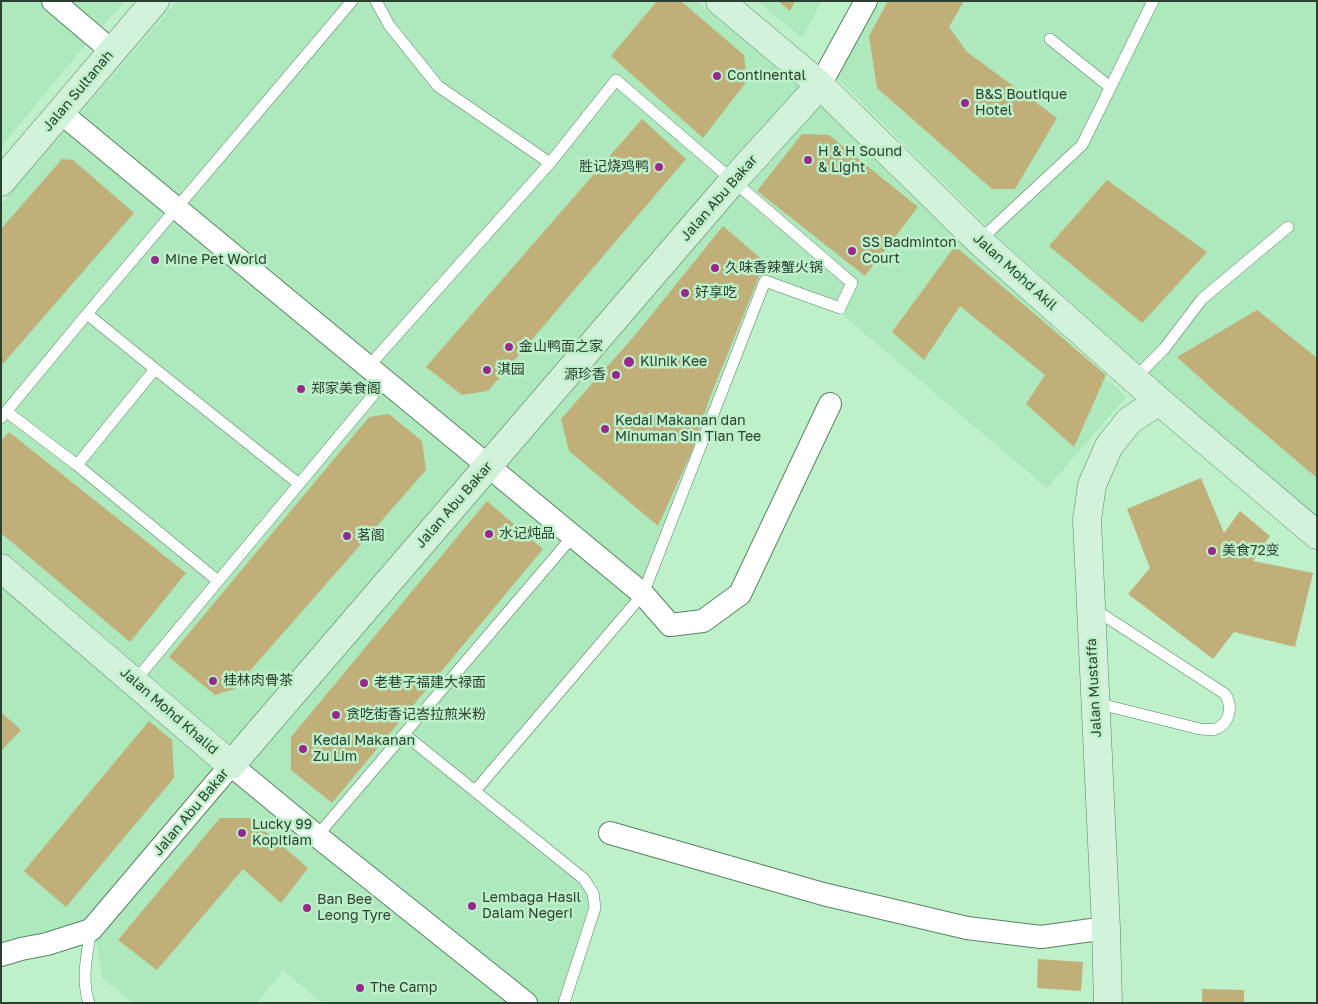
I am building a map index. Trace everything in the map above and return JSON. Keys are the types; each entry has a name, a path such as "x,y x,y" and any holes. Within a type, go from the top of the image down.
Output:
{"street":[{"path":"53,1 112,51"},
{"name":"Jalan Sultanah","path":"1,182 155,1"},
{"name":"Jalan Mohd Akil","path":"720,1 820,85 979,241 1159,401 1317,535"},
{"name":"Jalan Abu Bakar","path":"91,930 231,764 732,182 820,85 866,1"},
{"path":"60,112 643,594 670,625 703,621 740,594 830,404"},
{"name":"Jalan Mustaffa","path":"1108,1003 1087,520 1092,485 1110,446 1129,422 1159,401"},
{"name":"Jalan Mohd Khalid","path":"1,568 316,836 526,1003"},
{"path":"610,833 823,894 967,928 1041,937 1106,928"},
{"path":"1,956 91,930"}],"lane":[{"path":"218,581 77,465 4,415 352,1"},
{"path":"376,1 390,25 438,86 550,162"},
{"path":"979,241 1082,146 1153,1"},
{"path":"1050,39 1110,87"},
{"path":"368,367 550,162 616,80 852,284 840,308 765,281 643,594 475,791"},
{"path":"1135,378 1164,349 1202,299 1288,227"},
{"path":"87,314 299,484"},
{"path":"77,465 155,369"},
{"path":"134,682 385,381"},
{"path":"316,836 573,536"},
{"path":"1090,607 1225,694 1230,700 1230,707 1224,724 1214,730 1200,729 1095,703"},
{"path":"404,734 584,879 593,893 594,908 564,1003"},
{"path":"89,1003 86,994 86,955 91,930"}],"shaded area":[{"path":"1,1 125,1 75,57 1,147"},
{"path":"177,1 697,1 799,84 1126,397 1047,488 843,315 769,289 650,591 640,607 484,791 588,874 600,894 601,912 570,1003 323,1003 283,970 257,1003 134,1003 102,978 96,937 250,761 1,549 1,205"},
{"path":"757,1 822,1 802,38"},
{"path":"879,1 1317,1 1317,517 1216,433 997,236 837,78"},
{"path":"1,586 215,768 83,925 1,948"}],"building":[{"path":"657,1 681,1 744,55 747,81 703,138 611,56"},
{"path":"778,1 795,1 790,11"},
{"name":"B&S Boutique Hotel","path":"888,1 964,1 949,27 967,52 1057,118 1015,189 992,189 877,88 869,36"},
{"path":"642,119 686,159 488,391 462,395 426,367"},
{"path":"802,134 829,135 918,207 865,276 757,191"},
{"path":"62,159 73,160 134,213 1,366 1,229"},
{"path":"1107,180 1207,252 1142,323 1049,246"},
{"path":"723,226 765,262 710,397 692,451 658,526 569,451 561,419 636,334"},
{"path":"955,246 1106,375 1074,447 1026,404 1045,375 960,306 924,360 892,332"},
{"path":"1257,310 1317,358 1317,478 1177,357"},
{"path":"389,414 422,441 426,470 234,689 215,695 169,657 369,417"},
{"path":"9,432 186,573 130,642 1,533 1,441"},
{"path":"1201,478 1224,533 1240,511 1270,536 1253,561 1313,573 1295,647 1234,632 1213,659 1128,594 1150,568 1127,509"},
{"path":"487,501 543,549 332,803 291,770 291,737"},
{"path":"1,712 21,730 1,751"},
{"path":"149,721 172,740 174,778 66,907 24,871"},
{"path":"220,818 250,818 308,868 281,903 243,869 157,970 118,940"},
{"path":"1038,959 1083,962 1081,991 1037,988"},
{"path":"1202,989 1244,990 1244,1003 1202,1003"}],"place":[{"name":"Continental","path":"717,76"},
{"name":"B&S Boutique Hotel","path":"965,103"},
{"name":"H & H Sound & Light","path":"808,160"},
{"name":"胜记烧鸡鸭","path":"659,167"},
{"name":"SS Badminton Court","path":"852,251"},
{"name":"Mine Pet World","path":"155,260"},
{"name":"久味香辣蟹火锅","path":"715,268"},
{"name":"好享吃","path":"685,293"},
{"name":"金山鸭面之家","path":"509,347"},
{"name":"Klinik Kee","path":"629,362"},
{"name":"淇园","path":"487,370"},
{"name":"源珍香","path":"616,375"},
{"name":"郑家美食阁","path":"301,389"},
{"name":"Kedai Makanan dan Minuman Sin Tian Tee","path":"605,429"},
{"name":"水记炖品","path":"489,534"},
{"name":"茗阁","path":"347,536"},
{"name":"美食72变","path":"1212,551"},
{"name":"桂林肉骨茶","path":"213,681"},
{"name":"老巷子福建大禄面","path":"364,683"},
{"name":"贪吃街香记峇拉煎米粉","path":"336,715"},
{"name":"Kedai Makanan Zu Lim","path":"303,749"},
{"name":"Lucky 99 Kopitiam","path":"242,833"},
{"name":"Lembaga Hasil Dalam Negeri","path":"472,906"},
{"name":"Ban Bee Leong Tyre","path":"307,908"},
{"name":"The Camp","path":"360,988"}]}
